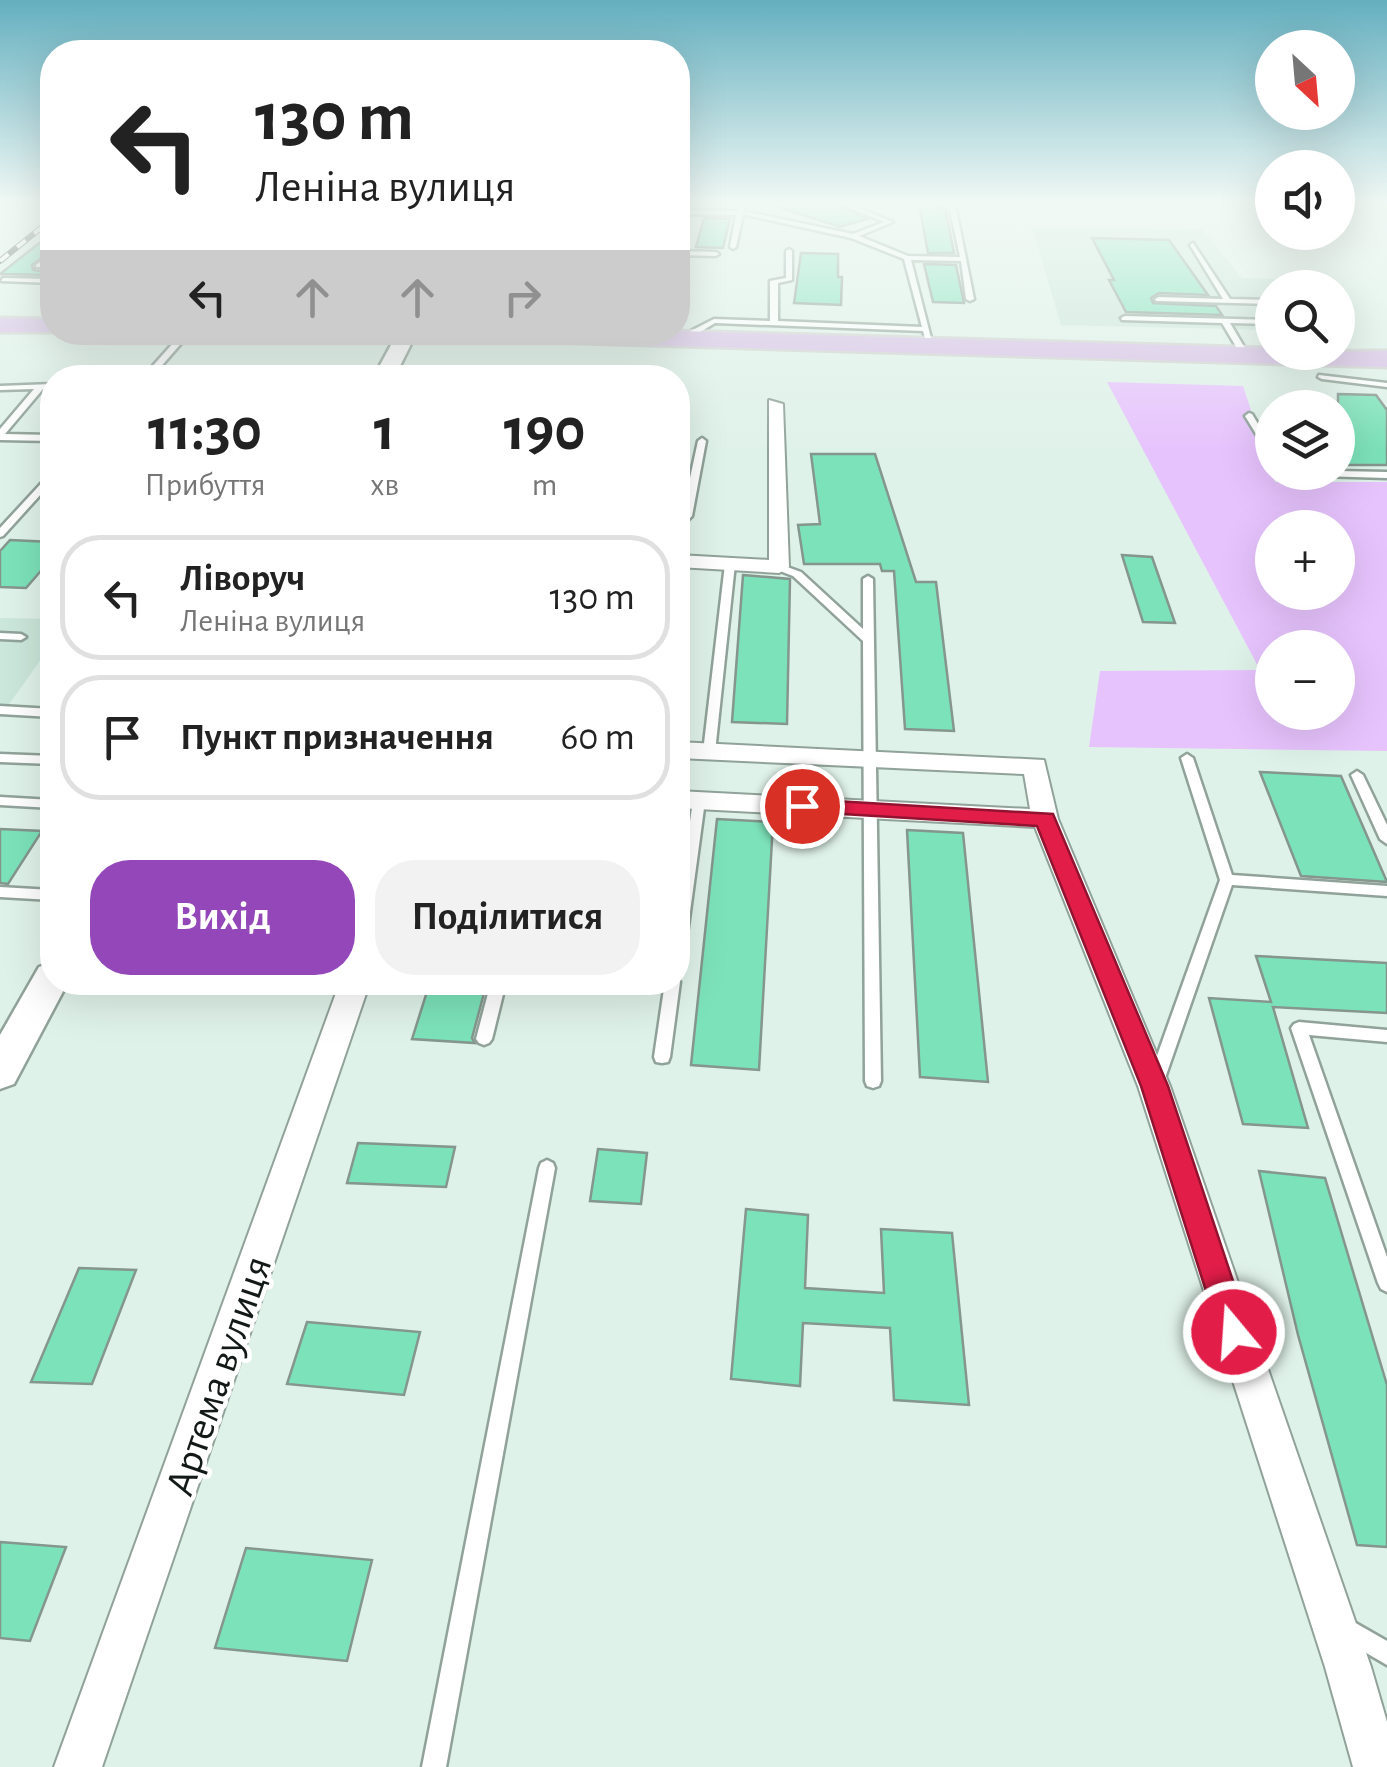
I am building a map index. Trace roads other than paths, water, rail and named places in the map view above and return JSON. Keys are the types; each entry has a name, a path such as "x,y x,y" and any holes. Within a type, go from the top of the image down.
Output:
{"main road":[{"path":"0,325 40,326"},
{"path":"690,339 928,338 1387,360"}],"street":[{"path":"690,561 779,567 776,404"},
{"path":"690,751 1035,766 1046,819 1154,1086 1377,1767"},
{"path":"690,800 1046,819"},
{"path":"0,1072 42,995"},
{"name":"Артема вулиця","path":"78,1767 351,995"}],"lane":[{"path":"774,285 774,321"},
{"path":"690,334 714,321 774,321 928,338 914,285"},
{"path":"968,285 970,299"},
{"path":"1218,285 1228,301"},
{"path":"1160,299 1255,302"},
{"path":"1125,318 1255,322"},
{"path":"1225,321 1245,355"},
{"path":"158,365 176,345"},
{"path":"1322,377 1387,386"},
{"path":"0,388 40,386"},
{"path":"0,436 40,393"},
{"path":"1249,416 1255,426"},
{"path":"0,436 40,438"},
{"path":"690,501 702,441"},
{"path":"1355,474 1387,475"},
{"path":"0,534 40,490"},
{"path":"708,752 730,564"},
{"path":"779,567 797,574 868,640"},
{"path":"868,579 873,1081"},
{"path":"0,636 21,637"},
{"path":"0,710 40,712"},
{"path":"0,758 40,760"},
{"path":"1154,1086 1227,880 1187,758"},
{"path":"1357,775 1387,838"},
{"path":"0,802 40,804"},
{"path":"1227,880 1387,891"},
{"path":"0,892 40,894"},
{"path":"484,1039 496,995"},
{"path":"662,1056 670,995"},
{"path":"1387,1036 1300,1028 1387,1283"},
{"path":"434,1767 547,1168"},
{"path":"1332,1620 1387,1654"}]}
